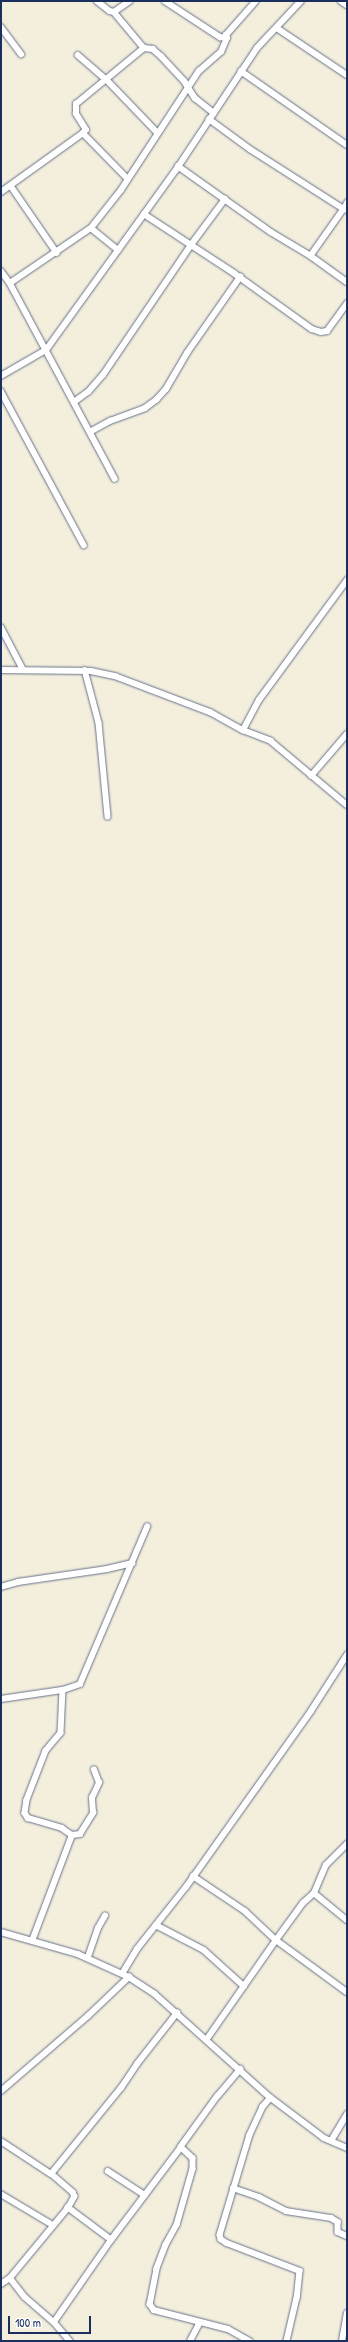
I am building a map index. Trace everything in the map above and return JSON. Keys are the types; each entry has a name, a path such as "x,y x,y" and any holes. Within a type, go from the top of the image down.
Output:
{"street":[{"path":"97,1 110,11 114,12 144,48"},
{"path":"114,12 130,1"},
{"path":"165,1 217,35 226,38"},
{"path":"10,283 57,253 91,228 128,179 158,133 189,90 199,71 221,52 226,34 256,1"},
{"path":"1,376 46,350 178,166 257,48 301,1"},
{"path":"341,1 347,5"},
{"path":"1,27 21,54"},
{"path":"277,28 347,75"},
{"path":"1,192 86,130 76,114 76,104 144,48 153,48 177,72 195,98 214,113"},
{"path":"78,55 106,79 158,133"},
{"path":"241,71 347,145"},
{"path":"209,119 250,149 344,209"},
{"path":"83,133 128,179"},
{"path":"178,166 347,282"},
{"path":"11,186 57,253"},
{"path":"74,402 88,392 103,374 191,244 226,199"},
{"path":"311,256 347,203"},
{"path":"144,214 240,277 312,329 321,332 327,331 347,303"},
{"path":"91,228 118,250"},
{"path":"1,271 10,283 116,479"},
{"path":"90,432 110,421 145,408 156,400 166,389 187,353 240,277"},
{"path":"1,391 84,545"},
{"path":"243,730 259,700 347,580"},
{"path":"1,627 23,668"},
{"path":"1,670 23,668 85,670 115,676 210,712 243,730 271,741 347,805"},
{"path":"85,670 99,723 108,817"},
{"path":"311,776 347,734"},
{"path":"1,1699 64,1690 80,1684 147,1527"},
{"path":"1,1587 18,1582 107,1570 132,1563"},
{"path":"122,1974 137,1949 193,1876 312,1711 347,1655"},
{"path":"64,1690 60,1733 46,1752 27,1800 25,1813 28,1818 62,1828 72,1835 80,1834 93,1814 92,1798 99,1783 98,1777 94,1770"},
{"path":"32,1941 72,1835"},
{"path":"207,2039 303,1903 314,1893 326,1865 347,1844"},
{"path":"193,1876 245,1911 276,1940 347,1992"},
{"path":"314,1893 347,1920"},
{"path":"88,1957 98,1928 105,1916"},
{"path":"156,1925 204,1950 244,1986"},
{"path":"1,1932 88,1957 122,1974 155,1994 241,2069 271,2098 330,2141 347,2148"},
{"path":"1,2091 88,2016 129,1978"},
{"path":"51,2174 121,2088 137,2064 177,2013"},
{"path":"54,2322 111,2240 146,2195 218,2096 241,2069"},
{"path":"271,2098 263,2107 253,2127 233,2188 229,2207 222,2222 221,2239 264,2258 300,2271 297,2298 287,2341"},
{"path":"330,2141 347,2114"},
{"path":"1,2141 51,2174 73,2193 74,2197 68,2208 10,2278 1,2284"},
{"path":"182,2146 193,2158 193,2169 177,2225 166,2245 157,2269 150,2304 154,2310 228,2329 240,2339 250,2341"},
{"path":"108,2171 146,2195"},
{"path":"233,2188 259,2197 286,2211 331,2218 338,2222 338,2232 347,2236"},
{"path":"1,2194 53,2225"},
{"path":"68,2208 111,2240"},
{"path":"10,2278 25,2297 54,2322 70,2341"},
{"path":"342,2341 347,2313"},
{"path":"190,2341 200,2322"}]}
